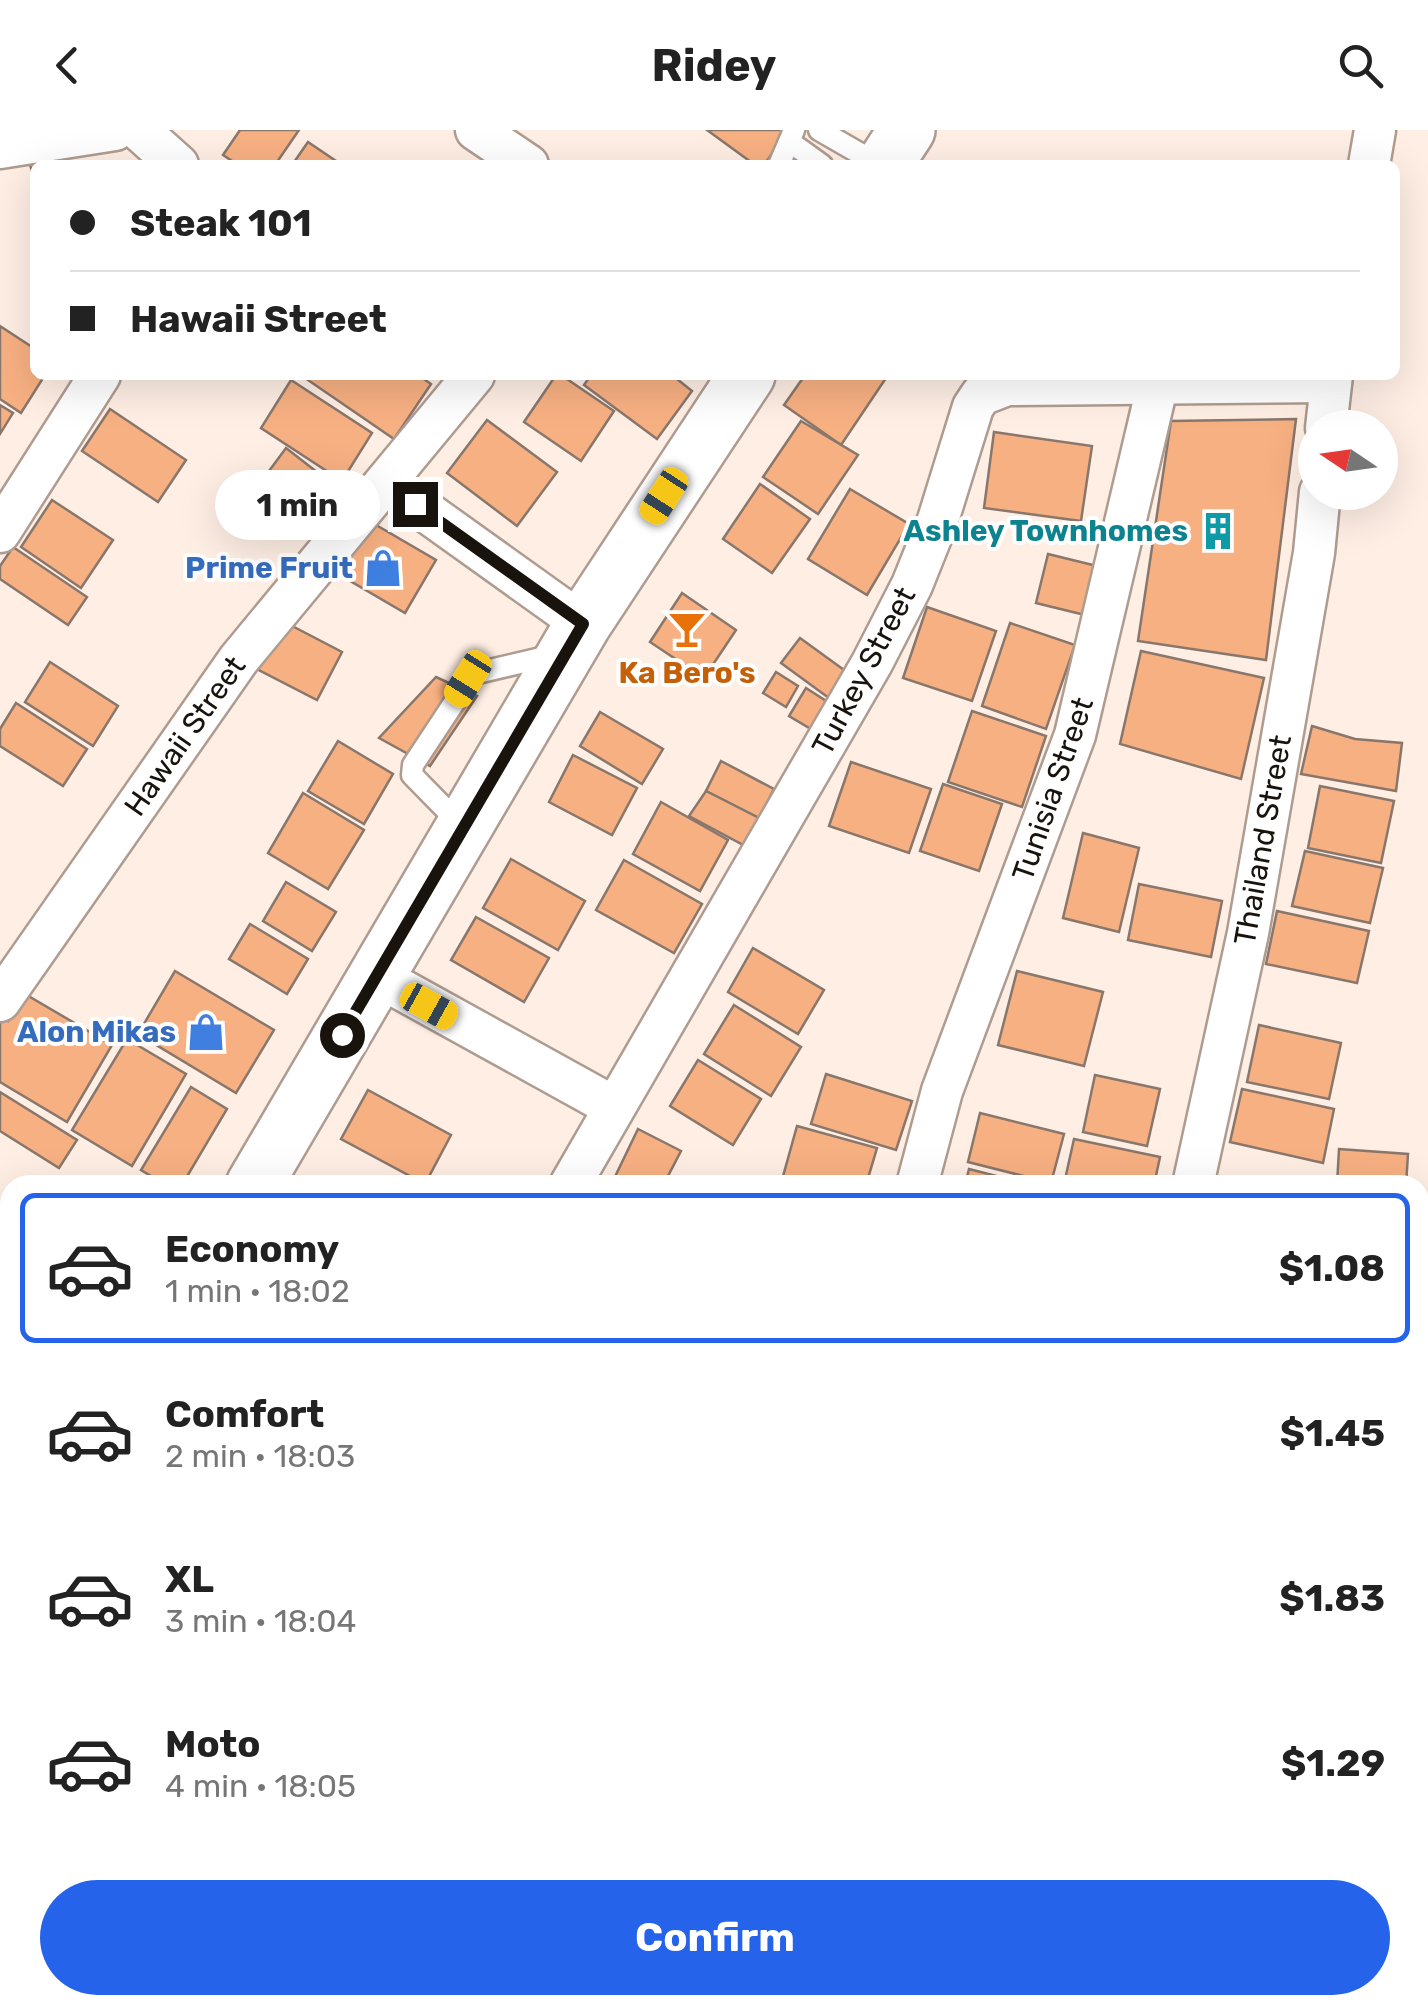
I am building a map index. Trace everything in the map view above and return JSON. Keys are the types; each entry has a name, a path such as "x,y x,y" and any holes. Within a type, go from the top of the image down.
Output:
{"main road":[{"path":"260,1175 574,638 743,380"}],"street":[{"path":"0,148 115,130"},
{"path":"139,130 172,160"},
{"path":"476,130 521,160"},
{"path":"1370,160 1375,130"},
{"path":"0,532 97,380"},
{"name":"Hawaii Street","path":"0,1001 239,660 470,380"},
{"name":"Turkey Street","path":"576,1175 872,664 912,585 938,520 966,422 981,395 1007,385 1288,380"},
{"path":"1328,410 1331,380"},
{"name":"Tunisia Street","path":"919,1175 942,1091 1074,735 1158,383"},
{"path":"386,483 574,638"},
{"name":"Thailand Street","path":"1195,1175 1248,933 1318,510"},
{"path":"377,976 614,1108"}],"lane":[{"path":"819,130 890,150"},
{"path":"782,160 796,139 817,160"},
{"path":"463,828 412,775 413,766 473,674 574,638"}],"building":[{"path":"240,130 299,130 278,160 230,160 223,155"},
{"path":"707,130 789,130 768,160 748,160"},
{"path":"308,142 335,160 295,160"},
{"path":"60,145 65,160 30,160 30,165 27,155"},
{"path":"0,326 30,346 30,380 42,380 21,413 0,399"},
{"path":"291,380 372,433 342,481 261,428"},
{"path":"308,380 425,380 431,384 394,439"},
{"path":"553,380 568,380 614,411 581,461 524,422"},
{"path":"588,380 678,380 692,391 657,439 584,385"},
{"path":"802,380 885,380 841,445 784,405"},
{"path":"0,405 13,413 0,434"},
{"path":"110,409 186,460 158,502 82,451"},
{"name":"Ashley Townhomes","path":"1296,419 1266,660 1138,641 1171,421"},
{"path":"487,420 557,472 517,526 447,473"},
{"path":"801,421 858,455 818,514 763,477"},
{"path":"994,432 1092,446 1081,521 984,508"},
{"path":"286,448 335,486 301,530 252,494"},
{"path":"760,484 810,519 772,573 723,539"},
{"path":"850,489 909,524 867,595 808,559"},
{"path":"52,500 113,540 81,588 21,547"},
{"path":"371,522 436,560 405,613 340,575"},
{"path":"13,547 87,597 68,625 0,579 0,566"},
{"path":"1048,554 1109,569 1097,618 1036,603"},
{"path":"682,593 736,630 704,678 650,642"},
{"path":"927,607 996,631 972,701 903,678"},
{"path":"275,617 342,652 317,700 251,666"},
{"path":"1010,623 1075,645 1046,729 982,706"},
{"path":"800,638 851,675 833,701 781,663"},
{"path":"1141,651 1264,678 1241,779 1120,744"},
{"path":"50,662 118,706 93,746 25,702"},
{"path":"776,672 798,686 786,707 763,693"},
{"path":"436,677 477,696 430,766 379,738"},
{"path":"806,688 837,708 821,735 789,716"},
{"path":"16,703 87,749 63,786 0,746 0,729"},
{"path":"972,711 1046,736 1022,807 948,782"},
{"path":"600,712 663,749 642,784 580,746"},
{"path":"1312,726 1355,739 1402,743 1396,791 1301,774"},
{"path":"338,741 393,774 364,824 308,791"},
{"path":"573,755 637,788 612,835 549,802"},
{"path":"721,761 774,789 759,818 706,791"},
{"path":"851,762 931,789 909,853 829,826"},
{"path":"943,784 1002,804 979,871 920,851"},
{"path":"1320,786 1394,801 1381,863 1308,848"},
{"path":"706,791 759,818 747,847 689,816"},
{"path":"303,793 364,830 328,889 268,853"},
{"path":"661,802 728,840 700,891 633,854"},
{"path":"1083,833 1139,848 1119,932 1063,918"},
{"path":"1305,851 1383,868 1370,923 1292,906"},
{"path":"511,859 585,901 558,950 483,908"},
{"path":"624,860 702,904 674,953 596,910"},
{"path":"286,882 336,912 312,951 263,921"},
{"path":"1139,884 1222,901 1211,957 1128,940"},
{"path":"1277,911 1369,931 1357,983 1266,964"},
{"path":"476,917 549,958 524,1002 451,960"},
{"path":"250,924 308,959 287,994 229,959"},
{"path":"753,948 824,990 798,1034 728,992"},
{"name":"Alon Mikas","path":"175,971 274,1030 236,1093 138,1034"},
{"path":"1017,971 1103,992 1084,1066 998,1045"},
{"path":"25,994 112,1045 67,1122 0,1082 0,1016 8,1021"},
{"path":"734,1005 801,1047 771,1096 704,1054"},
{"path":"1259,1025 1341,1043 1329,1099 1247,1082"},
{"path":"127,1039 186,1074 132,1166 72,1130"},
{"path":"698,1060 761,1099 733,1145 670,1106"},
{"path":"826,1074 912,1101 896,1150 811,1124"},
{"path":"1095,1075 1160,1089 1147,1146 1083,1132"},
{"path":"191,1087 227,1109 188,1175 149,1175 141,1170"},
{"path":"1242,1089 1334,1109 1323,1163 1230,1142"},
{"path":"368,1090 451,1135 430,1175 408,1175 341,1139"},
{"path":"0,1092 77,1140 59,1168 0,1131"},
{"path":"980,1113 1064,1134 1053,1175 1019,1175 968,1162"},
{"path":"797,1126 877,1148 869,1175 783,1175"},
{"path":"638,1129 681,1151 669,1175 616,1175"},
{"path":"1074,1139 1160,1157 1156,1175 1066,1175"},
{"path":"1339,1149 1408,1154 1407,1175 1338,1175"},
{"path":"969,1169 993,1175 968,1175"}],"place":[{"name":"Ashley Townhomes","path":"1218,531"},
{"name":"Prime Fruit","path":"383,568"},
{"name":"Ka Bero's","path":"687,629"},
{"name":"Alon Mikas","path":"206,1032"}],"route":[{"path":"342,1035 583,624 415,504"}]}
